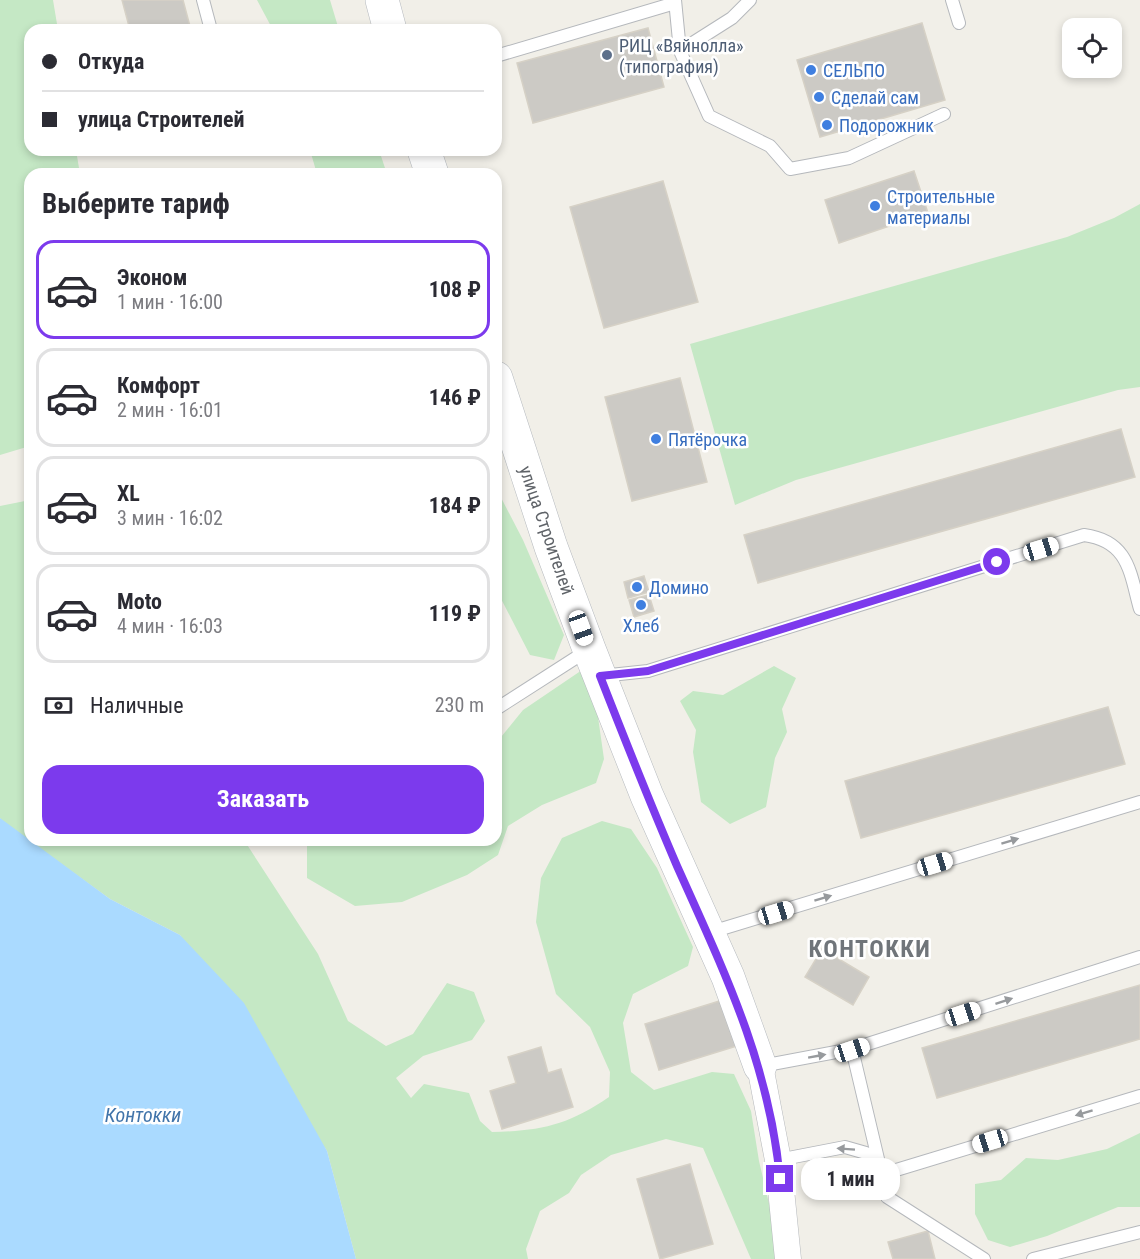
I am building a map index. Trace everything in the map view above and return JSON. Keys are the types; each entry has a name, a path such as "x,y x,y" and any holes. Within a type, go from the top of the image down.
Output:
{"street":[{"path":"382,0 388,24"},
{"name":"улица Строителей","path":"502,414 594,663 647,796 728,977 760,1066 778,1160 788,1259"}],"lane":[{"path":"203,0 209,24"},
{"path":"680,51 732,18 750,0"},
{"path":"952,0 959,23"},
{"path":"502,54 675,2 680,51 709,116 770,146 790,169 849,159 944,114"},
{"path":"502,706 594,663 648,671 1084,535 1100,537 1114,545 1125,557 1140,609"},
{"path":"707,933 1140,802"},
{"path":"760,1066 852,1050 1140,957"},
{"path":"852,1050 887,1197 984,1259"},
{"path":"883,1174 1140,1096"},
{"path":"778,1160 845,1147 866,1153 883,1174"},
{"path":"1033,1259 1140,1232"}],"green space":[{"path":"0,0 53,0 57,24 24,24 24,156 77,156 79,168 24,168 24,448 0,455"},
{"path":"257,0 330,0 337,24 270,24"},
{"path":"312,156 381,156 385,168 315,168"},
{"path":"1140,204 1140,387 1118,390 796,480 735,505 690,344 1067,237 1114,218"},
{"path":"502,500 523,540 564,635 554,660 530,655 502,601"},
{"path":"24,501 24,837 0,818 0,506"},
{"path":"774,666 796,678 782,709 787,732 775,758 766,807 730,824 701,802 693,752 696,730 680,701 693,691 723,695"},
{"path":"585,668 597,710 604,759 596,783 542,805 508,826 502,843 502,736 523,710"},
{"path":"602,821 631,829 657,868 693,947 688,966 633,994 623,1023 631,1072 654,1090 712,1072 734,1074 751,1111 759,1161 782,1259 751,1259 703,1148 666,1139 611,1155 581,1175 569,1193 540,1211 526,1249 528,1259 356,1259 327,1151 180,935 110,899 37,846 248,846 318,954 348,1021 386,1046 413,1034 447,983 474,992 485,1021 472,1040 423,1056 396,1078 411,1098 424,1084 469,1093 480,1121 492,1132 540,1128 567,1120 609,1097 610,1072 590,1027 556,994 536,922 541,878 562,838"},
{"path":"307,846 501,846 498,855 467,875 402,902 355,906 307,878"},
{"path":"1140,1133 1140,1207 1118,1207 1047,1236 1010,1247 988,1240 975,1214 975,1184 1001,1180 1026,1158 1058,1160 1107,1149"}],"water":[{"name":"Контокки","path":"0,818 24,836 24,846 38,846 110,899 180,935 244,1003 327,1151 356,1259 0,1259"}],"building":[{"path":"122,0 183,0 189,24 128,24"},
{"path":"922,23 945,100 820,137 797,60"},
{"path":"648,28 664,87 533,123 517,63"},
{"path":"914,171 928,213 839,243 825,200"},
{"path":"663,181 698,302 604,328 570,207"},
{"name":"Пятёрочка","path":"680,378 707,482 632,501 605,397"},
{"path":"1121,429 1135,477 758,583 744,535"},
{"path":"644,576 649,592 628,598 624,582"},
{"path":"649,595 654,611 634,617 629,600"},
{"path":"1108,707 1125,764 861,838 845,781"},
{"path":"822,949 869,977 853,1005 805,977"},
{"path":"1140,985 1140,1039 937,1098 922,1048"},
{"path":"726,999 740,1045 659,1070 645,1024"},
{"path":"541,1047 548,1073 561,1069 573,1107 502,1129 490,1091 516,1083 508,1057"},
{"path":"690,1164 713,1244 660,1259 637,1179"},
{"path":"928,1231 935,1259 893,1259 888,1242"}],"place":[{"name":"РИЦ «Вяйнолла» (типография)","path":"607,55"},
{"name":"СЕЛЬПО","path":"811,70"},
{"name":"Сделай сам","path":"819,97"},
{"name":"Подорожник","path":"827,125"},
{"name":"Строительные материалы","path":"875,206"},
{"name":"Пятёрочка","path":"656,439"},
{"name":"Домино","path":"637,587"},
{"name":"Хлеб","path":"641,605"}],"district":[{"name":"КОНТОККИ","path":"870,949"}],"route":[{"path":"780,1179 760,1066 728,977 647,796 600,676 648,671 997,562"}]}
